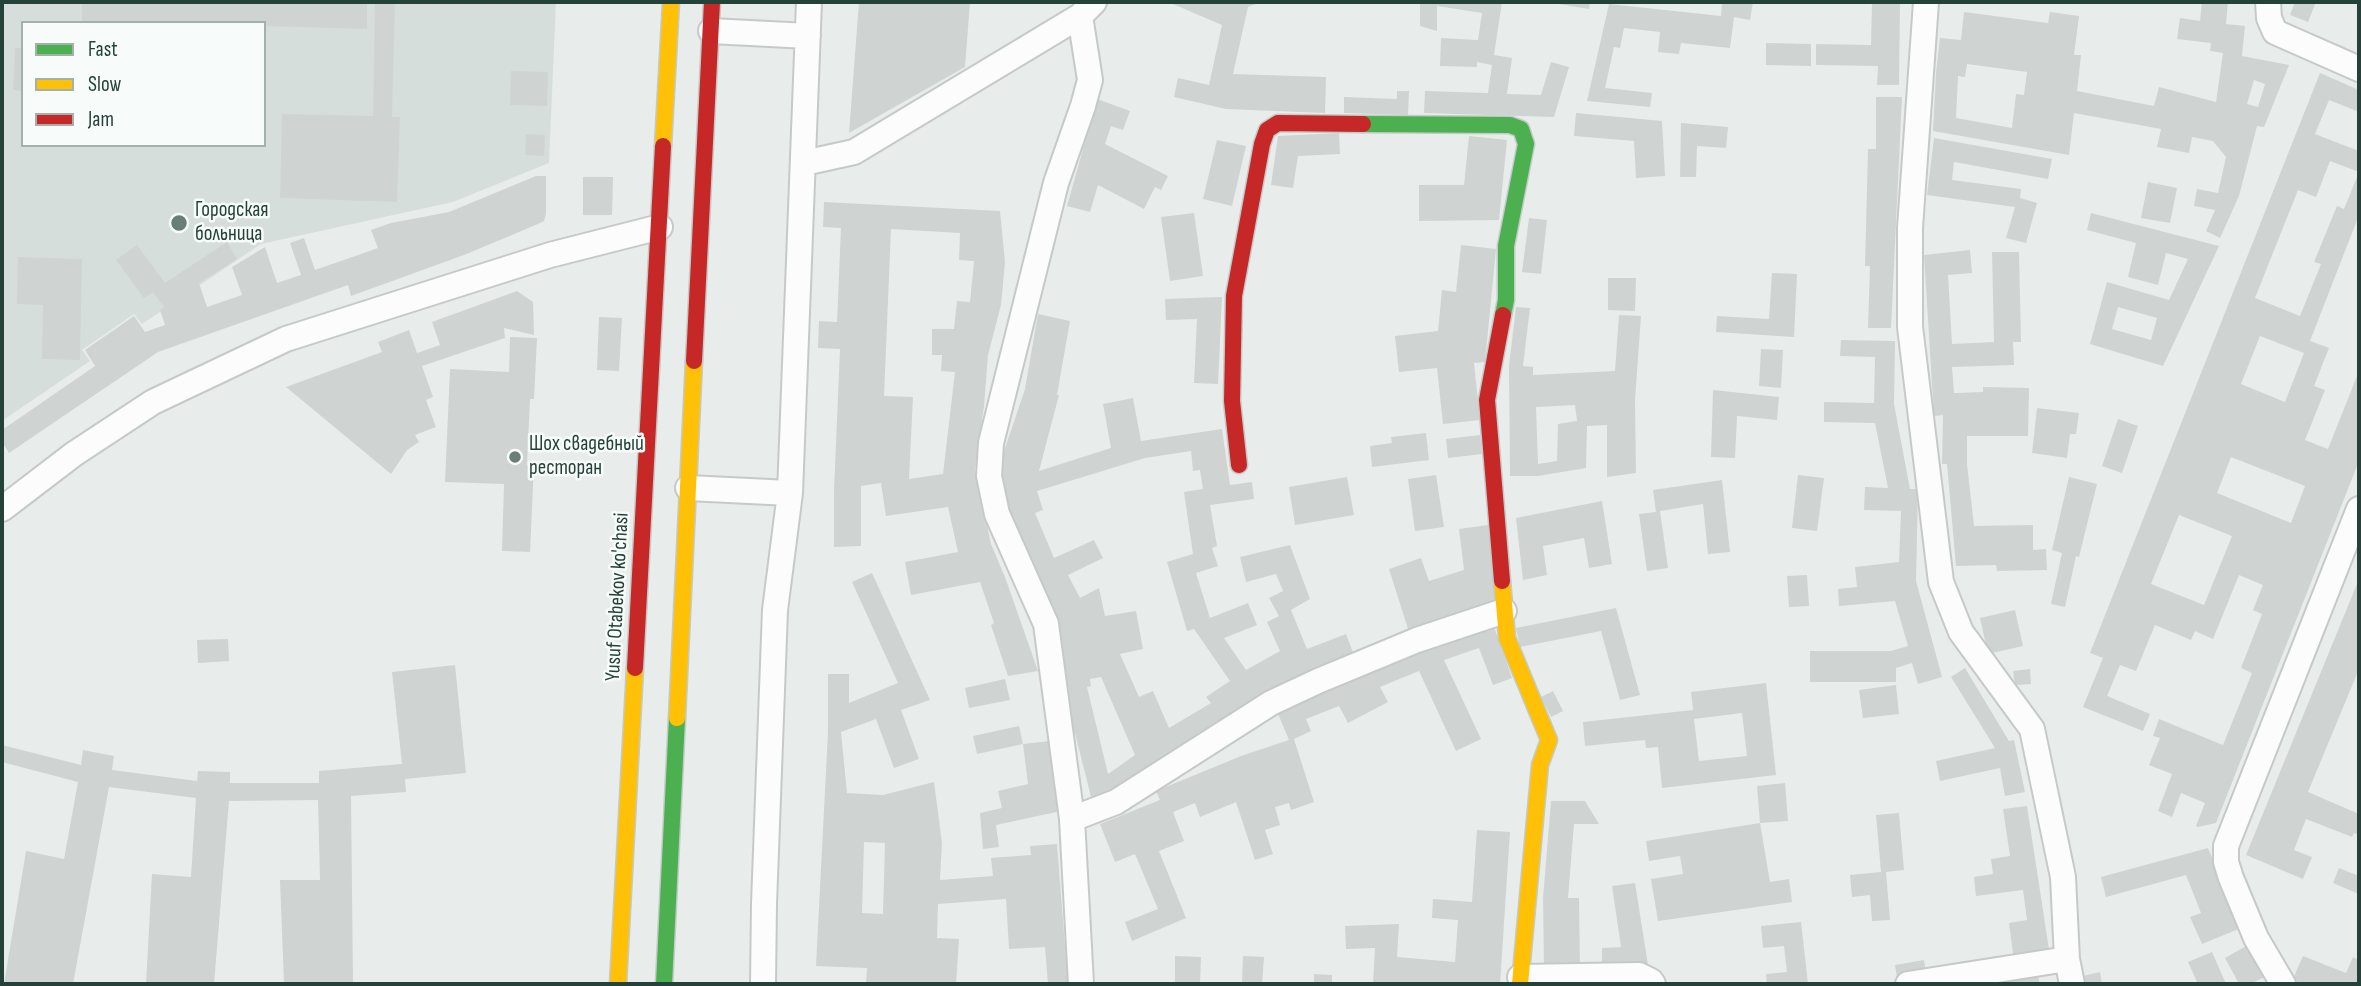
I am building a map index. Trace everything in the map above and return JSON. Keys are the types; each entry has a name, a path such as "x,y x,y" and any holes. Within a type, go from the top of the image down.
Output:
{"main road":[{"name":"Yusuf Otabekov ko'chasi","path":"618,984 671,2"},
{"path":"664,984 712,2"},
{"path":"1239,465 1232,401 1234,296 1262,144 1267,130 1278,123 1510,125 1521,130 1526,144 1506,246 1506,300 1487,400 1507,638 1549,740 1540,765 1520,981"}],"street":[{"path":"763,984 775,610 790,493 809,2"},
{"path":"1926,2 1910,228 1910,327 1941,582 1961,632 2032,729 2063,877 2067,958 2072,984"},
{"path":"2269,2 2269,18 2275,32 2359,69"},
{"path":"804,163 854,152 1087,9 1090,80 1050,209 990,443 989,476 997,514 1045,624 1072,819 1081,984"},
{"path":"711,31 808,36"},
{"path":"2,509 74,454 153,402 286,339 550,254 660,227"},
{"path":"688,488 790,493"},
{"path":"2283,984 2256,938 2231,878 2226,862 2226,846 2359,509"},
{"path":"1072,819 1116,802 1271,703 1418,640 1504,611"},
{"path":"1908,984 2067,958"},
{"path":"1520,981 1639,975 1653,984"}],"shaded area":[{"name":"Городская больница","path":"2,2 556,2 549,163 453,202 261,244 142,324 134,314 82,350 90,361 2,421"}],"building":[{"path":"82,2 367,2 367,29 266,26 266,21 82,21"},
{"path":"375,2 395,2 392,117 400,117 397,202 280,198 282,114 373,116"},
{"path":"859,2 970,2 965,67 849,133"},
{"path":"1168,2 1261,2 1248,7 1233,74 1326,77 1325,113 1226,109 1174,97 1178,78 1209,85 1222,25"},
{"path":"1420,2 1502,2 1494,55 1512,58 1507,94 1541,95 1551,62 1569,67 1554,117 1424,113 1425,91 1488,93 1492,65 1477,62 1477,67 1440,66 1441,38 1478,40 1482,13 1437,6 1437,31 1420,26"},
{"path":"1547,2 1590,2 1589,9"},
{"path":"1722,2 1753,2 1750,20 1734,17 1730,48 1681,43 1679,54 1658,52 1660,32 1624,28 1620,48 1614,47 1605,88 1652,93 1650,107 1587,101 1609,4 1721,16"},
{"path":"1872,2 1900,2 1899,85 1877,85 1878,66 1816,65 1816,44 1871,45"},
{"path":"2202,2 2228,2 2226,24 2245,26 2242,56 2289,65 2264,127 2257,126 2239,196 2220,238 2206,231 2215,210 2194,206 2197,189 2218,193 2226,157 2213,141 2192,137 2189,153 2157,147 2161,129 2074,113 2069,155 1933,131 1940,38 1961,40 1964,12 2048,23 2050,12 2079,16 2074,55 2081,55 2077,91 2154,106 2159,87 2216,102 2223,53 2210,51 2211,43 2177,39 2180,18 2200,21","holes":["1967,64 2027,72 2024,95 2016,94 2012,128 1956,118 1958,76 1965,77","2254,80 2265,84 2258,107 2247,104"]},
{"path":"2295,2 2316,2 2308,22 2290,15"},
{"path":"1766,43 1811,44 1811,66 1766,65"},
{"path":"15,48 21,48 21,91 13,90"},
{"path":"511,71 548,72 547,106 510,105"},
{"path":"2320,73 2359,90 2359,112 2329,100 2315,134 2359,151 2359,172 2359,215 2310,341 2329,348 2314,386 2325,390 2305,440 2328,449 2359,371 2359,461 2216,823 2196,826 2205,803 2181,793 2172,817 2158,811 2172,774 2149,765 2160,738 2153,736 2159,719 2223,745 2252,673 2241,668 2262,614 2253,610 2263,585 2239,575 2213,639 2195,631 2191,640 2155,625 2136,671 2120,665 2107,696 2150,714 2143,731 2083,707 2103,658 2090,653","holes":["2330,161 2359,172 2344,209 2337,206 2314,262 2321,264 2300,316 2255,298 2298,190 2316,197","2260,336 2304,353 2285,402 2241,384","2231,457 2305,486 2291,523 2217,493","2179,515 2232,536 2204,605 2151,584"]},
{"path":"1397,91 1409,91 1408,115 1344,113 1344,97 1397,99"},
{"path":"1876,97 1902,97 1891,328 1868,328 1870,266 1865,266 1868,149 1876,149"},
{"path":"1097,99 1130,111 1123,130 1111,126 1105,144 1168,176 1161,190 1155,187 1144,209 1098,185 1090,212 1067,206"},
{"path":"1576,113 1662,121 1665,176 1636,178 1634,141 1574,136"},
{"path":"1681,123 1728,127 1726,148 1697,146 1696,177 1680,177"},
{"path":"1339,133 1340,154 1298,156 1293,188 1271,185 1278,136"},
{"path":"526,134 545,135 544,156 525,155"},
{"path":"1469,136 1507,140 1499,220 1419,221 1419,185 1464,185"},
{"path":"1934,138 2052,159 2048,179 1954,162 1952,180 2021,189 2020,198 2037,203 2026,243 2006,238 2015,207 1927,195"},
{"path":"1217,140 1246,146 1232,206 1203,199"},
{"path":"536,176 546,176 546,214 544,221 538,224 464,255 351,296 348,285 158,352 9,453 2,442 2,430 95,366 85,350 134,316 145,332 165,325 160,310 164,307 153,292 144,298 116,260 137,245 165,283 227,242 237,259 199,283 207,307 242,295 232,267 265,247 277,283 301,275 290,243 304,238 315,270 378,248 371,230 391,223 449,212"},
{"path":"583,177 613,177 612,215 583,215"},
{"path":"2148,182 2177,188 2170,223 2141,218"},
{"path":"824,202 1000,211 1005,262 1001,305 988,355 975,470 991,544 1038,671 1008,676 980,582 911,595 905,562 958,552 948,507 886,516 881,483 861,486 861,546 834,547 840,349 818,348 819,321 837,322 841,228 823,227","holes":["891,229 960,233 959,260 974,261 970,302 957,301 954,329 932,329 932,355 942,355 941,371 955,372 943,474 909,479 913,397 884,396"]},
{"path":"1194,213 1203,276 1170,281 1161,217"},
{"path":"2091,213 2219,246 2163,366 2090,344 2107,282 2169,300 2188,259 2166,253 2158,285 2128,277 2136,243 2087,230","holes":["2118,307 2157,318 2151,340 2112,329"]},
{"path":"1529,218 1547,220 1541,274 1522,272"},
{"path":"1461,245 1496,249 1485,362 1474,363 1480,420 1443,424 1437,368 1399,372 1395,336 1438,331 1442,290 1456,292"},
{"path":"1970,250 1972,273 1948,275 1952,344 1994,342 1992,252 2019,252 2021,342 2013,342 2014,365 1952,367 1954,393 1983,392 1983,387 2029,388 2028,436 1967,436 1967,464 1974,526 2033,525 2033,550 2046,549 2047,570 1997,571 1996,565 1956,566 1947,464 1942,464 1943,415 1934,416 1924,255"},
{"path":"18,257 82,259 80,360 42,359 43,305 17,304"},
{"path":"1772,273 1797,274 1794,337 1716,332 1717,316 1769,319"},
{"path":"1608,278 1636,278 1635,311 1608,310"},
{"path":"517,291 533,302 534,335 504,328 505,338 422,366 433,397 426,400 436,427 415,435 419,442 407,450 391,474 286,387 382,352 378,342 409,330 417,353 440,345 432,322"},
{"path":"1222,297 1218,384 1194,383 1197,319 1166,320 1165,299"},
{"path":"1516,307 1530,308 1523,366 1533,367 1533,375 1615,371 1619,315 1641,316 1635,400 1636,473 1607,477 1607,425 1587,426 1586,468 1538,476 1510,476 1509,366","holes":["1575,405 1577,421 1558,424 1557,461 1538,464 1536,407"]},
{"path":"1038,314 1070,321 1059,395 1039,471 1111,448 1103,404 1133,398 1141,441 1222,429 1230,485 1252,482 1254,499 1210,505 1217,546 1212,548 1218,566 1196,573 1210,618 1248,603 1257,625 1224,638 1246,670 1280,651 1267,622 1279,616 1269,598 1283,591 1276,574 1246,582 1240,557 1290,545 1310,599 1291,610 1307,649 1346,634 1355,658 1113,796 1092,801 1064,692 1069,691 1055,612 1031,568 1000,492 1002,457 1025,389","holes":["1191,451 1193,471 1200,470 1203,489 1184,492 1193,554 1167,562 1187,631 1194,629 1230,681 1206,697 1211,703 1169,728 1153,691 1139,697 1120,654 1143,649 1136,611 1105,616 1099,588 1080,598 1068,575 1103,558 1094,540 1054,558 1035,513 1043,510 1037,491 1145,458","1101,677 1135,755 1108,774 1087,687 1091,686 1090,679"]},
{"path":"599,317 622,318 619,371 597,370"},
{"path":"510,337 537,338 534,399 530,399 527,465 534,465 530,552 502,551 504,484 445,482 450,369 509,372"},
{"path":"1841,340 1895,341 1894,404 1910,489 1918,489 1916,581 1942,677 1918,684 1912,663 1896,668 1896,682 1810,682 1810,651 1891,651 1908,646 1895,601 1839,606 1838,589 1857,587 1855,567 1899,562 1901,511 1864,510 1865,487 1888,488 1875,423 1824,422 1824,402 1874,403 1875,357 1840,356"},
{"path":"1761,349 1783,350 1781,388 1759,386"},
{"path":"1713,390 1779,397 1777,420 1737,416 1735,458 1711,457"},
{"path":"2037,408 2079,413 2076,434 2070,434 2067,458 2032,453"},
{"path":"2118,419 2138,426 2122,473 2102,466"},
{"path":"1426,433 1429,460 1372,467 1370,446 1392,443 1391,437"},
{"path":"1480,435 1482,454 1448,458 1446,439"},
{"path":"1436,475 1444,527 1415,531 1408,479"},
{"path":"1798,475 1824,478 1817,531 1792,528"},
{"path":"1347,477 1354,515 1295,525 1289,487"},
{"path":"2069,477 2097,484 2079,557 2076,556 2065,607 2051,604 2062,553 2052,550"},
{"path":"1722,480 1730,552 1708,554 1703,504 1660,511 1668,568 1647,571 1639,514 1656,512 1653,490"},
{"path":"1602,501 1612,564 1589,568 1584,538 1543,546 1547,575 1523,580 1516,518"},
{"path":"1488,525 1497,603 1409,632 1389,569 1421,558 1429,581 1464,570 1459,529"},
{"path":"872,573 930,700 901,710 919,759 894,768 876,719 841,732 847,793 883,795 934,782 942,843 940,880 993,876 991,858 1031,855 1030,846 1057,844 1068,984 1048,984 1045,947 1009,949 1006,899 938,904 937,938 959,939 956,984 866,984 867,968 816,966 828,732 828,674 849,674 849,703 898,683 852,582","holes":["864,842 885,843 883,914 862,913"]},
{"path":"1807,575 1809,606 1789,607 1787,576"},
{"path":"2359,579 2359,669 2308,792 2359,814 2359,835 2354,833 2352,837 2306,819 2294,850 2312,857 2303,879 2246,855"},
{"path":"1616,608 1640,695 1620,700 1601,631 1520,647 1516,628"},
{"path":"2015,610 2023,646 1988,654 1980,618"},
{"path":"1493,624 1512,678 1493,685 1479,648 1444,660 1481,739 1456,751 1419,671 1380,687 1388,702 1348,723 1339,706 1306,719 1311,731 1294,739 1314,802 1291,810 1289,803 1275,807 1280,825 1265,830 1273,854 1255,860 1236,802 1200,817 1195,803 1173,812 1184,841 1159,851 1186,918 1132,941 1125,922 1158,909 1135,854 1115,862 1100,824 1160,800 1156,791 1241,756 1289,740 1276,709"},
{"path":"228,639 229,661 198,663 197,640"},
{"path":"455,665 466,773 405,779 406,792 351,796 353,984 284,984 280,880 320,880 318,800 229,801 214,984 146,984 152,874 191,877 196,798 109,787 73,984 4,984 26,851 64,859 78,782 2,762 2,745 81,765 83,750 114,756 112,770 197,781 198,771 230,772 230,783 319,783 319,771 402,764 392,672"},
{"path":"1965,668 2009,741 2014,740 2025,792 2005,796 2000,768 1940,781 1936,761 1995,748 1951,677"},
{"path":"2030,669 2031,684 2015,685 2013,671"},
{"path":"1005,679 1010,700 969,708 965,688"},
{"path":"1766,683 1776,775 1662,788 1658,747 1646,748 1645,740 1585,746 1583,722 1693,710 1691,692","holes":["1742,713 1747,756 1699,761 1694,719"]},
{"path":"1896,685 1899,714 1863,718 1859,690"},
{"path":"1553,691 1563,711 1551,717 1541,697"},
{"path":"1019,726 1023,744 977,754 973,736"},
{"path":"1050,741 1061,811 996,825 999,847 983,849 980,813 1002,808 998,791 1028,784 1023,744"},
{"path":"1785,783 1788,821 1760,823 1757,786"},
{"path":"1551,801 1585,801 1599,824 1574,824 1568,898 1579,898 1580,967 1544,968 1543,898"},
{"path":"2027,806 2050,956 2014,961 2009,923 2027,920 2023,890 1976,896 1974,877 1993,874 1991,859 2010,856 2003,809"},
{"path":"1899,813 1904,870 1886,872 1890,920 1872,921 1870,895 1852,897 1850,875 1881,872 1876,815"},
{"path":"1760,823 1770,882 1789,879 1792,902 1658,921 1651,879 1683,874 1680,856 1649,861 1646,841"},
{"path":"1477,830 1510,832 1500,984 1373,984 1375,948 1346,949 1345,926 1399,924 1397,957 1455,962 1458,920 1432,918 1433,899 1472,902"},
{"path":"2208,848 2241,928 2202,944 2190,917 2201,913 2186,875 2106,897 2101,877"},
{"path":"2339,868 2359,876 2359,894 2333,883"},
{"path":"1635,883 1648,965 1602,967 1602,948 1621,947 1612,886"},
{"path":"1801,922 1808,984 1767,984 1766,974 1787,972 1784,946 1763,948 1761,926"},
{"path":"2248,945 2265,977 2250,984 2239,984 2225,958"},
{"path":"2212,952 2226,984 2198,984 2188,962"},
{"path":"1175,956 1201,957 1200,984 1175,984"},
{"path":"1243,956 1264,957 1262,984 1242,984"},
{"path":"2303,956 2346,973 2353,957 2359,960 2359,984 2300,984 2292,981"},
{"path":"1924,960 1926,974 1897,978 1895,965"},
{"path":"2100,972 2102,984 2085,984 2083,976"},
{"path":"1314,974 1332,975 1332,984 1314,984"},
{"path":"2038,976 2040,984 2003,983"}],"traffic: fast":[{"path":"1363,124 1510,125 1521,129 1526,144 1506,246 1506,300 1503,315"},
{"path":"664,984 677,718"}],"traffic: slow":[{"path":"663,146 671,2"},
{"path":"677,718 694,361"},
{"path":"1502,581 1507,638 1549,740 1540,765 1520,984"},
{"path":"618,984 635,668"}],"traffic: jam":[{"path":"694,361 712,2"},
{"path":"1239,465 1232,401 1234,296 1262,144 1267,130 1278,123 1363,124"},
{"path":"635,668 663,146"},
{"path":"1502,581 1487,400 1503,315"}],"place":[{"name":"Городская больница","path":"179,223"},
{"name":"Шох свадебный ресторан","path":"515,457"}]}
